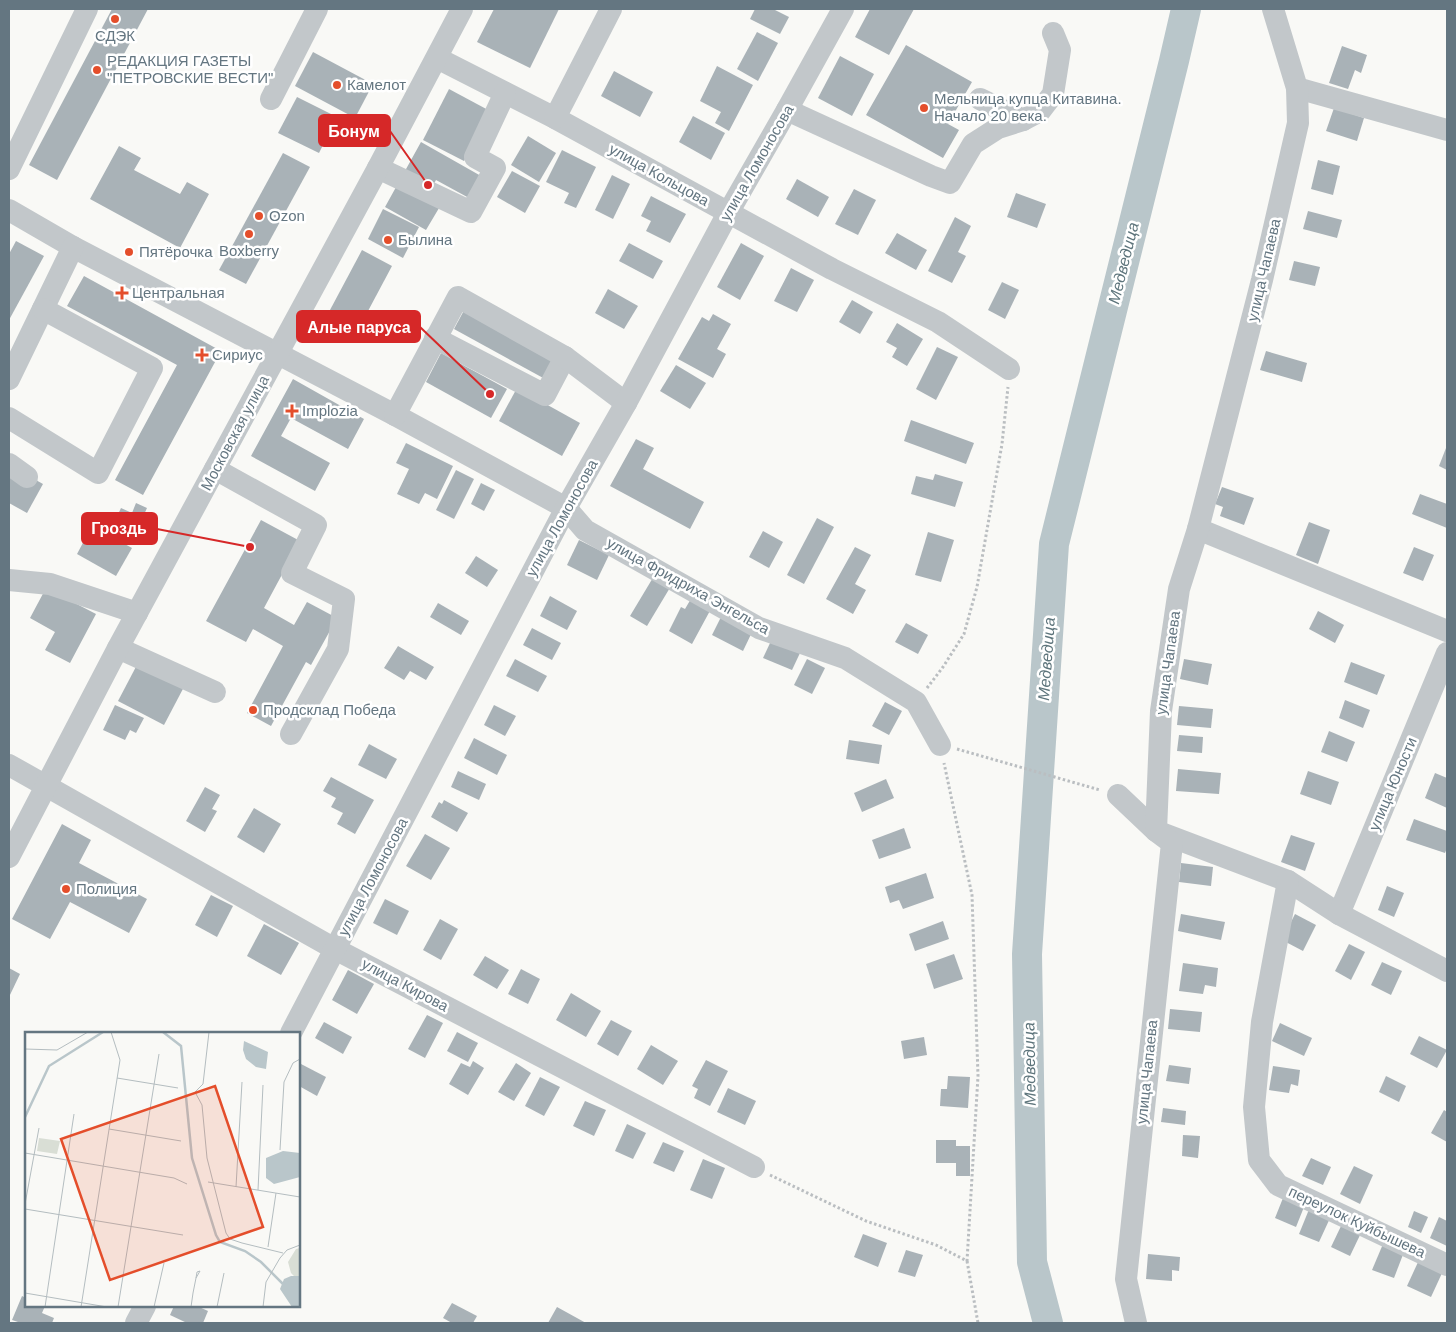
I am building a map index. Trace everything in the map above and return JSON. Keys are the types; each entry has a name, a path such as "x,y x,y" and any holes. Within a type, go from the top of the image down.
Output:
{"street":[{"path":"9,169 87,9"},
{"path":"271,99 317,9"},
{"name":"Московская улица","path":"9,857 118,648 278,354 462,9"},
{"path":"555,118 611,9"},
{"name":"улица Ломоносова","path":"292,1032 566,508 626,403 728,213 788,110 843,9"},
{"name":"улица Чапаева","path":"1136,1323 1126,1279 1172,843 1156,831 1161,711 1178,589 1198,528 1262,280 1298,123 1297,88 1272,9"},
{"path":"788,110 950,183 973,144 998,128 1023,120 1040,111 1052,94 1060,50 1053,33"},
{"name":"улица Кольцова","path":"437,58 555,118 832,269 938,322 1009,369"},
{"path":"1297,88 1447,130"},
{"path":"378,168 471,212 495,168 476,157 505,93"},
{"path":"980,99 1023,120"},
{"name":"улица Фридриха Энгельса","path":"9,210 73,247 395,415 566,508 585,530 759,628 845,658 916,702 940,745"},
{"path":"9,379 73,247"},
{"path":"395,415 458,297 565,357 626,403"},
{"path":"9,418 98,473 152,368 42,310"},
{"path":"435,338 545,395 565,357"},
{"path":"9,464 27,476"},
{"path":"215,469 316,525 292,573 344,599 338,650 291,734"},
{"path":"1198,528 1447,631"},
{"path":"9,580 50,584 137,613"},
{"path":"118,648 215,692"},
{"name":"улица Юности","path":"1339,914 1447,653"},
{"name":"улица Кирова","path":"9,765 335,949 754,1167"},
{"path":"1118,795 1156,831 1288,881 1339,914 1447,971"},
{"name":"переулок Куйбышева","path":"1288,881 1262,1022 1254,1107 1259,1160 1278,1185 1447,1265"},
{"path":"136,1323 144,1307"}],"path":[{"path":"916,702 943,667 964,634 977,587 1002,444 1009,369"},
{"path":"978,1323 967,1261 978,1076 972,895 940,745 1118,795"},
{"path":"754,1167 866,1221 936,1245 967,1261"}],"building":[{"path":"112,9 148,9 57,180 29,165"},
{"path":"494,9 559,9 530,68 477,42"},
{"path":"755,9 773,9 789,17 780,34 750,19"},
{"path":"870,9 914,9 889,55 855,37"},
{"path":"757,32 778,43 758,81 737,69"},
{"path":"906,45 972,82 948,124 959,130 943,158 866,115"},
{"path":"1342,46 1367,55 1361,73 1355,70 1348,89 1329,83"},
{"path":"313,52 373,84 355,118 295,86"},
{"path":"840,56 874,74 852,116 818,98"},
{"path":"717,66 753,85 729,131 715,123 721,112 700,101"},
{"path":"614,71 653,92 640,117 601,96"},
{"path":"449,89 490,111 464,161 423,140"},
{"path":"297,97 337,117 319,153 278,133"},
{"path":"1334,108 1364,118 1357,141 1326,131"},
{"path":"693,116 725,133 711,160 679,142"},
{"path":"528,136 556,153 539,182 511,165"},
{"path":"421,142 481,176 469,198 436,180 428,195 442,203 426,230 385,207"},
{"path":"119,146 141,158 134,170 180,194 187,182 209,194 180,248 90,199"},
{"path":"562,150 596,167 576,208 564,203 569,193 546,182"},
{"path":"283,153 310,167 246,284 219,270"},
{"path":"1318,160 1340,166 1333,195 1311,189"},
{"path":"512,171 540,186 525,213 497,197"},
{"path":"612,175 630,184 613,219 595,210"},
{"path":"797,179 829,197 818,217 786,199"},
{"path":"854,189 876,200 858,235 835,224"},
{"path":"1016,193 1046,204 1037,228 1007,217"},
{"path":"651,196 686,214 670,243 646,231 651,221 641,216"},
{"path":"383,209 419,227 403,258 368,239"},
{"path":"1308,211 1342,220 1337,238 1303,229"},
{"path":"955,217 971,226 958,252 966,256 952,283 928,271"},
{"path":"897,233 927,250 916,270 885,253"},
{"path":"16,241 44,256 9,320 9,254"},
{"path":"629,243 663,261 653,279 619,261"},
{"path":"741,243 764,256 740,300 717,287"},
{"path":"362,250 392,266 352,341 322,325"},
{"path":"1294,261 1320,267 1315,286 1289,280"},
{"path":"791,268 814,280 797,312 774,301"},
{"path":"84,276 221,351 143,495 115,480 177,365 67,306"},
{"path":"1002,282 1019,290 1005,319 988,310"},
{"path":"608,289 638,306 624,329 595,313"},
{"path":"852,300 873,312 860,334 839,322"},
{"path":"469,301 560,351 545,379 454,329"},
{"path":"713,314 731,324 717,349 726,354 713,378 678,359 702,317 709,321"},
{"path":"897,323 923,339 907,366 892,357 897,348 886,342"},
{"path":"937,347 958,357 936,400 916,389"},
{"path":"1266,351 1307,363 1302,382 1260,370"},
{"path":"441,353 507,389 491,418 426,382"},
{"path":"676,365 706,383 690,409 660,391"},
{"path":"293,379 364,419 348,449 291,418 281,436 330,463 315,491 251,456"},
{"path":"517,388 580,423 562,456 499,421"},
{"path":"911,420 974,443 966,464 904,441"},
{"path":"636,439 654,448 643,469 704,502 690,529 610,486"},
{"path":"406,443 453,466 437,499 425,493 419,504 397,494 409,469 396,463"},
{"path":"1447,448 1447,470 1439,466"},
{"path":"9,465 43,484 27,513 9,503"},
{"path":"456,470 474,479 454,519 436,510"},
{"path":"935,474 963,482 955,507 911,494 916,476 933,480"},
{"path":"481,483 495,490 484,511 471,504"},
{"path":"1222,487 1254,498 1244,525 1220,516 1223,507 1215,504"},
{"path":"1420,494 1447,504 1447,528 1412,514"},
{"path":"136,503 147,508 132,541 110,531 121,508 132,513"},
{"path":"817,518 834,527 804,584 787,575"},
{"path":"261,520 300,541 264,608 294,625 307,602 337,618 311,665 306,662 271,726 247,713 283,646 253,629 246,642 206,621"},
{"path":"1309,522 1330,530 1318,564 1296,555"},
{"path":"92,526 132,548 116,576 77,554"},
{"path":"763,531 783,542 769,568 749,557"},
{"path":"928,532 954,540 941,582 915,575"},
{"path":"579,540 609,555 597,580 567,565"},
{"path":"855,547 871,555 855,584 866,590 853,614 826,599"},
{"path":"1414,547 1434,555 1423,581 1403,573"},
{"path":"476,556 498,570 487,587 465,573"},
{"path":"654,576 671,586 647,626 630,616"},
{"path":"46,588 96,614 70,663 45,650 55,632 30,618"},
{"path":"550,596 577,611 567,630 540,616"},
{"path":"692,597 712,607 692,644 669,631 681,607 685,609"},
{"path":"438,603 469,621 461,635 430,617"},
{"path":"1318,611 1344,625 1335,643 1309,629"},
{"path":"723,613 754,628 743,651 712,635"},
{"path":"906,623 928,635 918,654 895,642"},
{"path":"532,628 561,643 552,660 523,645"},
{"path":"771,641 800,653 792,670 763,658"},
{"path":"398,646 434,667 426,680 410,671 404,680 384,668"},
{"path":"515,659 547,676 538,692 506,676"},
{"path":"807,659 825,668 812,694 794,685"},
{"path":"1184,659 1212,664 1208,685 1180,679"},
{"path":"139,661 185,685 164,725 118,701"},
{"path":"1351,662 1385,675 1377,695 1344,682"},
{"path":"1345,700 1370,710 1363,728 1339,718"},
{"path":"885,702 902,711 889,735 872,726"},
{"path":"115,705 144,718 136,733 130,730 125,740 103,730"},
{"path":"494,705 516,716 505,736 484,725"},
{"path":"1179,706 1213,709 1211,728 1177,725"},
{"path":"1329,731 1355,742 1347,762 1321,752"},
{"path":"1179,735 1203,737 1202,753 1177,751"},
{"path":"474,738 507,755 497,775 464,758"},
{"path":"849,740 882,745 879,764 846,759"},
{"path":"369,744 397,759 386,779 358,765"},
{"path":"1178,769 1221,773 1219,794 1176,791"},
{"path":"458,771 486,784 479,800 451,787"},
{"path":"1308,771 1339,782 1331,805 1300,794"},
{"path":"1435,773 1447,778 1447,808 1425,798"},
{"path":"331,777 374,800 355,834 337,824 343,813 331,807 336,798 323,791"},
{"path":"886,779 894,798 862,812 854,793"},
{"path":"205,787 220,795 212,809 217,811 205,832 186,821"},
{"path":"444,800 468,813 457,832 431,817 439,802 442,804"},
{"path":"254,808 281,824 264,853 237,837"},
{"path":"1414,819 1447,831 1447,848 1445,853 1406,840"},
{"path":"62,824 91,840 79,863 147,899 129,933 70,902 50,939 12,919"},
{"path":"904,828 911,848 879,859 872,840"},
{"path":"425,834 450,848 431,880 406,866"},
{"path":"1291,835 1315,843 1305,871 1281,862"},
{"path":"1181,863 1213,867 1211,886 1179,882"},
{"path":"926,873 934,898 903,909 899,900 890,903 885,887"},
{"path":"1387,886 1404,893 1394,917 1378,910"},
{"path":"211,895 233,906 217,937 195,925"},
{"path":"385,899 409,911 397,935 373,923"},
{"path":"1181,914 1225,922 1221,940 1178,931"},
{"path":"1295,914 1316,925 1303,951 1282,940"},
{"path":"440,919 458,929 441,960 423,950"},
{"path":"943,921 949,939 915,951 909,934"},
{"path":"264,924 299,943 281,975 247,956"},
{"path":"1349,944 1365,952 1351,980 1335,971"},
{"path":"954,954 963,979 934,989 926,964"},
{"path":"485,956 509,970 497,989 473,975"},
{"path":"1382,962 1402,971 1391,995 1371,985"},
{"path":"1183,963 1218,968 1216,987 1205,985 1203,994 1179,991"},
{"path":"9,968 20,974 9,997"},
{"path":"521,969 540,979 528,1004 508,994"},
{"path":"348,970 374,984 357,1014 332,1000"},
{"path":"571,993 601,1011 586,1037 556,1020"},
{"path":"1170,1009 1202,1012 1200,1032 1168,1029"},
{"path":"427,1015 443,1023 425,1058 408,1049"},
{"path":"611,1020 632,1031 618,1056 597,1044"},
{"path":"324,1022 352,1037 343,1054 315,1038"},
{"path":"1280,1023 1312,1038 1304,1056 1272,1041"},
{"path":"457,1032 478,1043 468,1062 447,1051"},
{"path":"1419,1036 1447,1050 1437,1068 1410,1054"},
{"path":"924,1037 927,1055 904,1059 901,1041"},
{"path":"651,1045 678,1061 663,1085 637,1069"},
{"path":"706,1060 728,1071 710,1106 694,1098 698,1089 692,1086"},
{"path":"473,1061 484,1068 468,1095 449,1084 461,1063 470,1067"},
{"path":"516,1063 531,1073 514,1101 498,1092"},
{"path":"301,1064 326,1077 317,1096 300,1087"},
{"path":"1169,1065 1191,1068 1189,1084 1166,1081"},
{"path":"1273,1066 1300,1070 1298,1086 1291,1084 1289,1093 1269,1090"},
{"path":"948,1076 970,1077 968,1108 940,1106 941,1089 947,1089"},
{"path":"1386,1076 1406,1086 1399,1102 1379,1092"},
{"path":"540,1077 560,1087 544,1116 525,1106"},
{"path":"728,1088 756,1101 745,1125 717,1112"},
{"path":"585,1101 606,1110 594,1136 573,1126"},
{"path":"1163,1108 1186,1111 1185,1125 1161,1122"},
{"path":"1444,1110 1447,1112 1447,1142 1431,1133"},
{"path":"627,1124 646,1133 633,1159 615,1151"},
{"path":"1183,1135 1200,1136 1198,1158 1182,1156"},
{"path":"936,1140 956,1140 956,1146 970,1146 970,1176 956,1176 956,1163 936,1163"},
{"path":"663,1142 684,1151 674,1172 653,1163"},
{"path":"1311,1158 1331,1167 1323,1185 1302,1176"},
{"path":"703,1159 725,1168 712,1199 690,1190"},
{"path":"1354,1166 1373,1175 1360,1204 1340,1194"},
{"path":"1283,1198 1304,1207 1296,1227 1275,1218"},
{"path":"1310,1207 1331,1216 1319,1242 1299,1234"},
{"path":"1414,1211 1428,1217 1421,1233 1408,1227"},
{"path":"1439,1217 1447,1221 1447,1246 1430,1238"},
{"path":"1342,1224 1361,1233 1350,1256 1331,1247"},
{"path":"863,1234 887,1243 878,1267 854,1257"},
{"path":"1383,1244 1404,1252 1394,1278 1372,1270"},
{"path":"906,1250 923,1255 915,1277 898,1272"},
{"path":"1148,1254 1180,1257 1179,1271 1172,1270 1172,1281 1146,1279"},
{"path":"1419,1260 1443,1271 1431,1297 1407,1286"},
{"path":"22,1296 25,1298 25,1307 45,1307 42,1313 54,1318 52,1323 21,1323 12,1320"},
{"path":"452,1303 477,1316 473,1323 452,1323 443,1318"},
{"path":"174,1307 199,1307 208,1311 203,1323 187,1323 170,1315"},
{"path":"557,1307 586,1323 548,1323"}],"waterway":[{"name":"Медведица","path":"1048,1323 1032,1262 1027,954 1054,544 1186,9"}],"place":[{"name":"СДЭК","path":"115,19"},
{"name":"РЕДАКЦИЯ ГАЗЕТЫ \"ПЕТРОВСКИЕ ВЕСТИ\"","path":"97,70"},
{"name":"Камелот","path":"337,85"},
{"name":"Мельница купца Китавина. Начало 20 века.","path":"924,108"},
{"name":"Бонум","path":"428,185"},
{"name":"Ozon","path":"259,216"},
{"name":"Boxberry","path":"249,234"},
{"name":"Былина","path":"388,240"},
{"name":"Пятёрочка","path":"129,252"},
{"name":"Центральная","path":"122,293"},
{"name":"Сириус","path":"202,355"},
{"name":"Алые паруса","path":"490,394"},
{"name":"Implozia","path":"292,411"},
{"name":"Гроздь","path":"250,547"},
{"name":"Продсклад Победа","path":"253,710"},
{"name":"Полиция","path":"66,889"}]}
